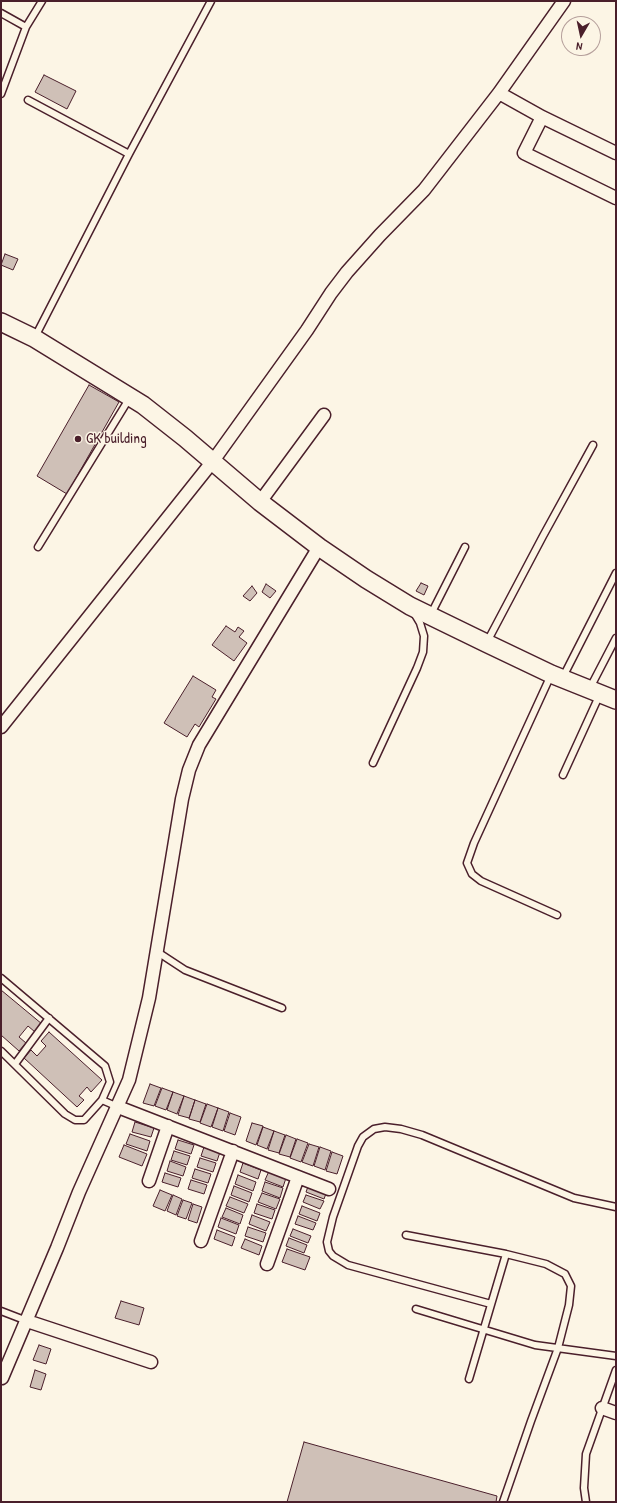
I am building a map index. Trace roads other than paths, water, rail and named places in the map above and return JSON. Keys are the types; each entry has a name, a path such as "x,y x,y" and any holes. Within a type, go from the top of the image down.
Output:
{"main road":[{"path":"1,322 34,338 130,398 186,438 260,502 319,547 366,579 410,606 486,644 594,692 616,700"}],"street":[{"path":"1,727 213,461 308,330 331,293 347,272 380,235 424,190 499,93 564,1"},
{"path":"499,93 542,117 616,153"},
{"path":"542,117 524,153 616,198"},
{"path":"260,502 324,415"},
{"path":"2,1378 27,1321 79,1192 129,1080 149,998 182,799 189,770 203,738 319,547"},
{"path":"118,1107 329,1189"},
{"path":"149,1181 168,1126"},
{"path":"200,1241 233,1151"},
{"path":"267,1264 298,1177"},
{"path":"27,1321 151,1362"},
{"path":"602,1408 616,1413"}],"lane":[{"path":"1,94 26,27 42,1"},
{"path":"34,338 129,154 211,1"},
{"path":"1,13 26,27"},
{"path":"28,100 129,154"},
{"path":"38,547 130,398"},
{"path":"486,644 542,536 593,445"},
{"path":"430,616 465,547"},
{"path":"557,915 481,881 472,874 467,863 477,837 557,676 616,573"},
{"path":"373,763 423,652 424,636 420,623 410,606"},
{"path":"563,775 616,638"},
{"path":"156,951 185,970 282,1008"},
{"path":"1,978 105,1066 110,1082 102,1100 84,1120 75,1120 65,1114 1,1051"},
{"path":"15,1064 49,1018"},
{"path":"102,1100 118,1107"},
{"path":"492,1304 348,1265 329,1252 327,1242 333,1217 358,1146 363,1137 374,1129 385,1127 400,1129 422,1135 574,1198 616,1207"},
{"path":"406,1235 506,1254 546,1264 565,1274 571,1286 569,1305 558,1348 503,1502"},
{"path":"469,1379 506,1254"},
{"path":"416,1309 535,1345 616,1356"},
{"path":"1,1311 27,1321"},
{"path":"586,1502 584,1488 586,1454 616,1370"}],"place":[{"name":"GK building","path":"78,439"}]}
